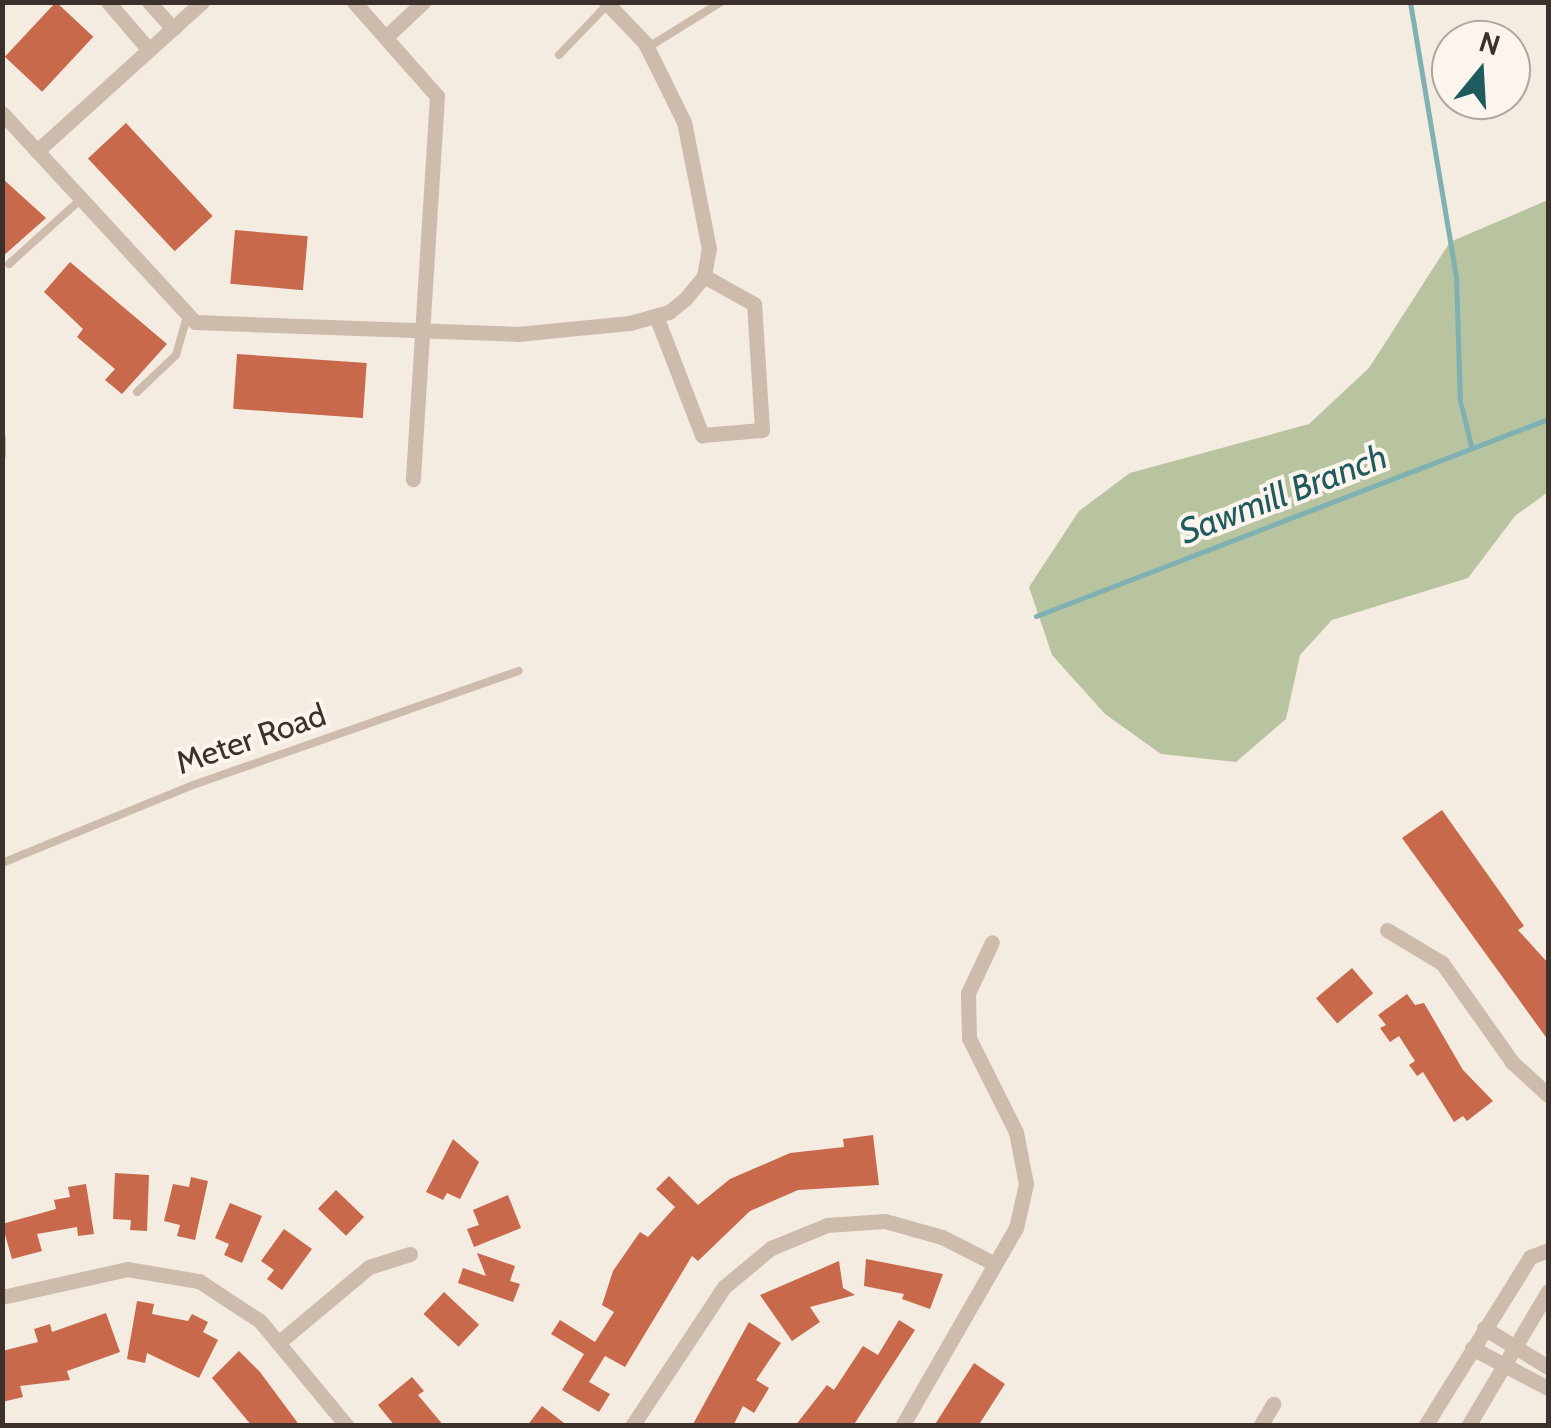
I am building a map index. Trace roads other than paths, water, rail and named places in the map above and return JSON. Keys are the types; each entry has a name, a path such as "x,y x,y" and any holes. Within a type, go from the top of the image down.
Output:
{"street":[{"path":"108,2 149,50"},
{"path":"150,2 173,29"},
{"path":"37,151 202,2"},
{"path":"354,2 437,96 412,479"},
{"path":"386,37 423,2"},
{"path":"2,113 186,319 518,334 656,316 670,312 704,276 707,234 684,122 647,48 607,3"},
{"path":"656,316 702,436 762,430 754,304 704,276"},
{"path":"1387,930 1442,963 1512,1062 1548,1096"},
{"path":"902,1426 1016,1228 1026,1184 1016,1132 968,1038 968,993 992,942"},
{"path":"632,1426 724,1287 770,1248 827,1225 885,1221 942,1236 995,1264"},
{"path":"1426,1426 1530,1257 1548,1250"},
{"path":"278,1342 369,1266 410,1254"},
{"path":"2,1297 127,1269 164,1271 231,1297 278,1342 347,1426"},
{"path":"1468,1426 1548,1291"},
{"path":"1484,1328 1548,1367"},
{"path":"1472,1348 1548,1388"},
{"path":"1260,1426 1273,1404"}],"lane":[{"path":"647,48 720,2"},
{"path":"560,55 607,3"},
{"path":"9,264 80,200"},
{"path":"137,392 176,356 186,319"},
{"path":"2,438 2,455"},
{"name":"Meter Road","path":"2,863 193,785 519,671"}],"waterway":[{"path":"1410,2 1456,276 1460,401 1472,449"},
{"name":"Sawmill Branch","path":"1036,616 1548,419"}]}
